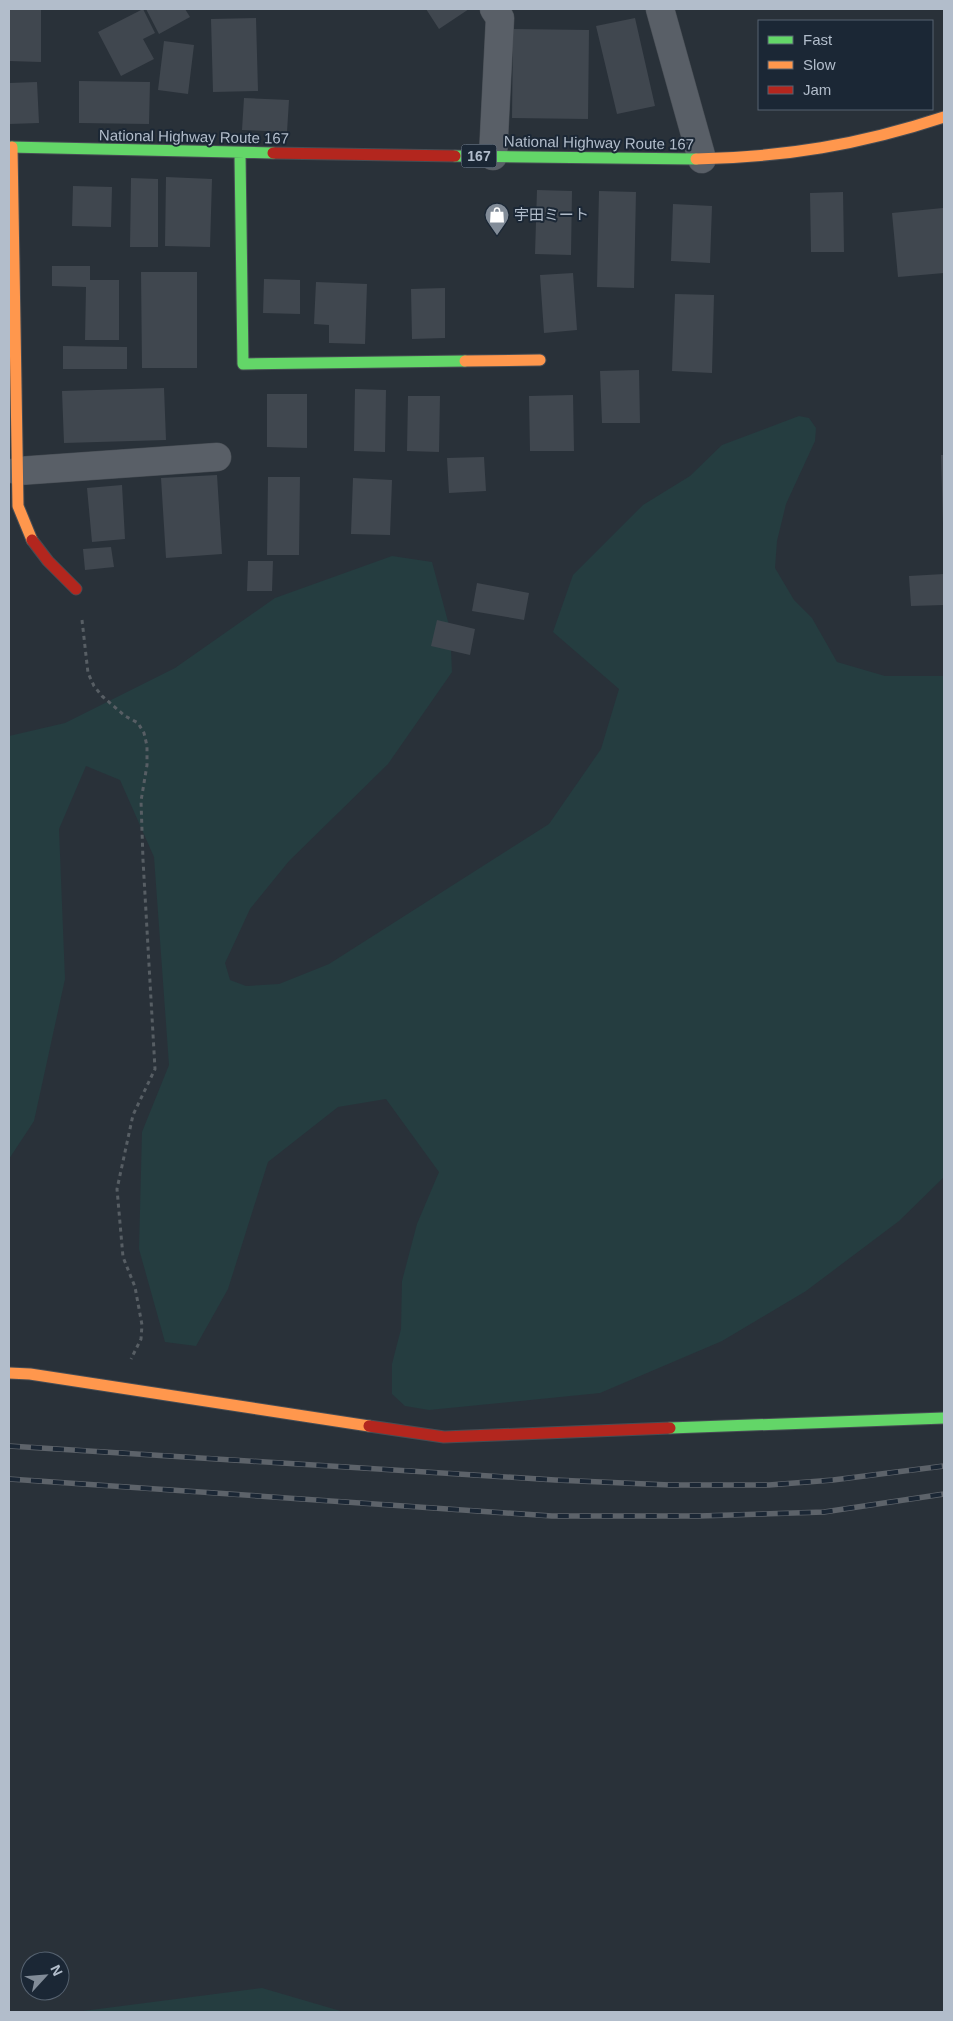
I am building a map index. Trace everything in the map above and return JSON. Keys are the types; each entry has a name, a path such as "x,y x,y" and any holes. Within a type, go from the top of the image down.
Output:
{"main road":[{"name":"National Highway Route 167","path":"10,147 240,154 702,159 820,151 916,128 944,117"},
{"path":"10,147 18,506 25,530 38,551 76,589"},
{"path":"240,154 243,364 540,360"},
{"path":"9,1373 444,1437 944,1418"}],"street":[{"path":"493,156 500,18 494,9"},
{"path":"660,9 702,159"},
{"path":"18,471 218,457"}],"path":[{"path":"76,589 80,606 88,673 102,696 125,716 138,723 144,733 147,746 147,765 141,801 155,1069 133,1115 117,1189 123,1257 135,1287 142,1325 141,1339 114,1387"}],"green space":[{"path":"799,416 809,418 816,428 815,441 786,504 777,541 775,568 794,600 812,618 837,662 885,676 944,676 944,1177 899,1221 806,1291 722,1341 600,1393 429,1410 405,1406 392,1394 392,1364 401,1329 402,1281 417,1224 439,1172 386,1099 338,1107 268,1162 228,1289 196,1346 165,1342 139,1249 142,1132 169,1065 154,857 120,780 86,766 59,829 65,979 34,1121 9,1159 9,736 65,723 175,668 275,598 392,556 432,562 450,629 452,672 388,764 289,861 250,909 225,963 230,980 246,986 279,984 329,964 549,824 601,749 619,689 553,632 573,575 643,505 690,476 722,445"},
{"path":"262,1988 344,2012 75,2012"}],"building":[{"path":"9,9 41,9 41,62 9,61"},
{"path":"143,9 155,33 143,39 154,59 121,76 98,32"},
{"path":"146,9 185,9 190,17 159,34"},
{"path":"426,9 469,9 439,29"},
{"path":"256,18 258,91 213,92 211,19"},
{"path":"635,18 655,106 617,114 596,26"},
{"path":"513,29 589,30 588,119 512,118"},
{"path":"164,41 194,45 188,94 158,90"},
{"path":"79,81 150,82 149,124 79,123"},
{"path":"37,82 39,123 9,124 9,83"},
{"path":"244,98 289,100 287,132 242,130"},
{"path":"166,177 212,179 210,247 165,246"},
{"path":"131,178 158,179 158,247 130,247"},
{"path":"73,186 112,187 111,227 72,226"},
{"path":"537,190 572,191 571,255 535,254"},
{"path":"599,191 636,192 634,288 597,287"},
{"path":"843,192 844,252 811,252 810,193"},
{"path":"673,204 712,206 710,263 671,261"},
{"path":"943,208 944,273 898,277 892,213"},
{"path":"52,266 90,266 90,280 119,280 119,340 85,340 86,287 52,286"},
{"path":"141,272 197,272 197,368 142,368"},
{"path":"573,273 577,330 544,333 540,275"},
{"path":"264,279 300,280 300,314 263,313"},
{"path":"316,282 367,284 365,344 329,343 329,325 314,324"},
{"path":"445,288 445,338 412,339 411,289"},
{"path":"675,294 714,295 712,373 672,371"},
{"path":"63,346 127,347 127,369 63,369"},
{"path":"639,370 640,423 602,423 600,371"},
{"path":"164,388 166,440 64,443 62,391"},
{"path":"355,389 386,390 385,452 354,451"},
{"path":"267,394 307,394 307,448 267,447"},
{"path":"573,395 574,451 530,451 529,396"},
{"path":"408,396 440,396 439,452 407,451"},
{"path":"941,455 944,455 944,524 943,524"},
{"path":"484,457 486,491 449,493 447,458"},
{"path":"217,475 222,554 166,558 161,478"},
{"path":"268,477 300,477 299,555 267,555"},
{"path":"353,478 392,480 390,535 351,534"},
{"path":"122,485 125,539 92,542 87,488"},
{"path":"111,547 114,567 85,570 83,549"},
{"path":"248,561 273,561 272,591 247,591"},
{"path":"944,574 944,605 911,606 909,576"},
{"path":"477,583 529,593 524,620 472,611"},
{"path":"437,620 475,629 470,655 431,646"}],"railway":[{"path":"9,1446 555,1480 670,1485 769,1485 833,1480 944,1466"},
{"path":"9,1479 552,1516 699,1516 824,1512 944,1494"}],"traffic: fast":[{"path":"9,147 273,153"},
{"path":"240,154 243,364 465,361"},
{"path":"455,156 696,159"},
{"path":"670,1428 944,1418"}],"traffic: slow":[{"path":"696,159 760,156 822,148 882,135 944,117"},
{"path":"12,147 18,506 32,540"},
{"path":"465,361 540,360"},
{"path":"9,1373 30,1374 369,1426"}],"traffic: jam":[{"path":"273,153 455,156"},
{"path":"32,540 48,561 76,589"},
{"path":"369,1426 444,1437 670,1428"}],"place":[{"name":"宇田ミート","path":"497,236"}]}
